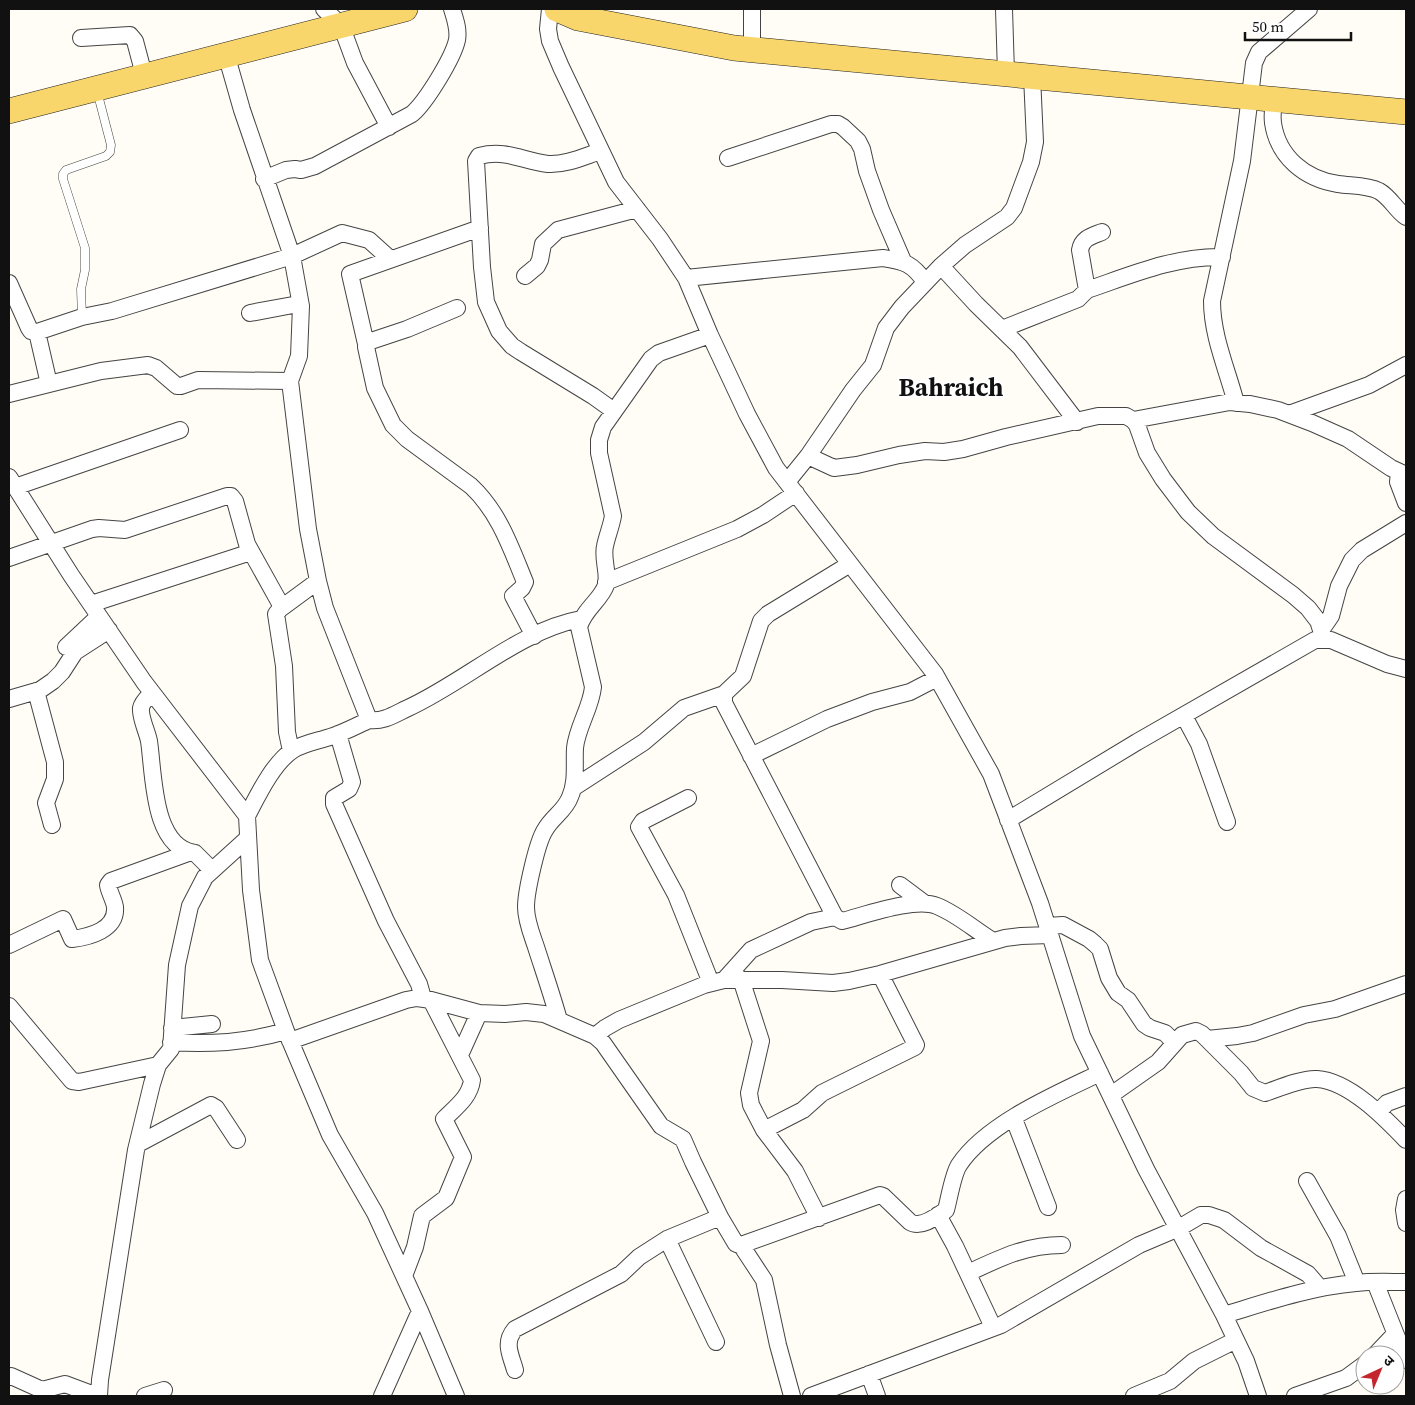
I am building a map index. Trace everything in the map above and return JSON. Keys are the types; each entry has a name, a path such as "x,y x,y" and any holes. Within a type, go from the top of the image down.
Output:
{"main road":[{"path":"9,111 226,54 332,17 405,9"},
{"path":"557,9 578,18 734,48 1406,112"}],"street":[{"path":"264,179 286,170 295,168 301,170 315,166 389,127 422,106 454,51 457,28 452,9"},
{"path":"550,9 548,29 550,41 616,182 660,239 686,278 747,414 776,468 937,678 990,774 1040,903 1082,1036 1146,1169 1224,1315 1246,1361 1258,1396"},
{"path":"752,9 752,49"},
{"path":"1004,9 1006,74"},
{"path":"1309,9 1276,36 1256,57 1254,63 1262,99 1273,121 1276,134 1289,160 1306,173 1320,180 1379,191 1387,196 1393,205 1406,217"},
{"path":"332,17 389,127"},
{"path":"81,38 130,35 135,41 144,76"},
{"path":"226,54 264,179 292,256 300,306 299,356 290,381 308,530 325,608 369,720"},
{"path":"792,488 808,456 872,365 886,328 902,307 941,266 965,246 1007,217 1014,208 1031,162 1035,142 1032,76"},
{"path":"1236,403 1217,340 1212,317 1212,301 1241,169 1262,99"},
{"path":"728,158 831,124 838,124 858,142 862,149 867,171 881,210 903,261"},
{"path":"601,151 556,164 547,164 506,153 479,156 476,161 486,302 499,331 520,352 593,396 614,411"},
{"path":"525,276 537,266 543,244 558,230 637,209"},
{"path":"480,228 350,274 375,388 393,425 407,439 481,495 504,531 525,582 522,588 513,596 534,636"},
{"path":"9,283 29,328 31,331 37,332 82,317 112,311 292,256 342,232 369,240 390,259"},
{"path":"1087,290 1080,250 1081,245 1084,240 1102,232"},
{"path":"1002,329 1078,299 1087,290 1143,271 1182,260 1222,257"},
{"path":"686,278 883,258 903,261 919,273 925,282"},
{"path":"941,266 1020,346 1077,422"},
{"path":"250,313 293,305 300,306"},
{"path":"366,344 421,324 457,308"},
{"path":"37,332 49,384"},
{"path":"560,1020 529,925 526,908 541,838 546,828 566,807 573,788 577,736 593,687 578,627 581,619 602,592 606,582 605,547 612,525 612,516 598,440 603,427 651,359 659,353 710,335"},
{"path":"9,394 101,370 148,365 156,368 177,386 198,380 290,381"},
{"path":"1289,414 1369,385 1406,365"},
{"path":"1133,420 1230,402 1278,410 1348,440 1403,474 1398,482 1406,503"},
{"path":"808,456 834,468 899,454 925,451 944,452 963,449 1098,416 1126,416 1137,425 1146,453 1163,479 1188,512 1213,536 1293,595 1318,628 1387,664 1406,669"},
{"path":"180,430 12,482 95,610 152,693 247,816"},
{"path":"606,582 737,529 763,515 792,488 823,464"},
{"path":"9,558 50,542 92,529 125,530 231,496 235,500 244,536 251,552 282,607"},
{"path":"1008,820 1315,640 1318,628 1331,616 1340,586 1352,560 1362,550 1406,523"},
{"path":"66,647 95,610 251,552"},
{"path":"573,788 644,742 684,708 724,694 744,676 761,621 768,614 850,564"},
{"path":"291,751 287,732 284,666 276,614 282,607 318,581"},
{"path":"456,1396 375,1213 330,1135 288,1036 260,960 251,890 247,816 278,764 298,746 338,734 369,720 385,719 421,703 556,624 581,619"},
{"path":"9,699 36,691 54,681 76,652 109,630"},
{"path":"751,756 827,719 872,702 910,692 937,678"},
{"path":"36,691 55,762 55,779 46,803 52,825"},
{"path":"152,693 143,703 141,709 149,743 155,797 161,820 172,840 179,848 198,855 212,870"},
{"path":"724,694 724,703 835,917 842,922 903,905 924,903 937,906 950,913 993,941"},
{"path":"1184,716 1199,744 1227,822"},
{"path":"338,734 352,782 349,789 334,798 334,804 386,921 472,1080 471,1090 444,1119 463,1157 446,1198 422,1216 415,1246 404,1276"},
{"path":"688,798 642,821 639,827 676,895 717,982"},
{"path":"9,1377 11,1376 42,1390 65,1384 98,1396 138,1144 158,1065 171,1049 177,965 190,906 205,877 248,838"},
{"path":"9,945 62,920 72,940 83,938 105,929 113,921 115,908 108,885 111,881 191,852"},
{"path":"900,885 924,903"},
{"path":"717,982 751,950 811,922 835,917"},
{"path":"595,1036 619,1020 717,982 741,979 833,983 849,981 880,974 993,941 1049,930 1063,925 1089,939 1100,949 1109,978 1118,993 1128,1000 1144,1024 1165,1034 1174,1042"},
{"path":"764,1130 803,1110 822,1093 915,1047 916,1045 880,974"},
{"path":"741,979 761,1041 750,1093 751,1105 764,1130 796,1171 819,1218"},
{"path":"1207,1039 1253,1033 1304,1014 1340,1007 1406,984"},
{"path":"172,1035 235,1042 288,1036 406,1000 427,999 479,1013 505,1014 526,1012 544,1014 595,1036 602,1043 661,1126 683,1139 720,1217 736,1244 741,1245 880,1195 884,1196 914,1224 919,1225 946,1210 958,1166 983,1138 1037,1104 1100,1073"},
{"path":"9,1006 72,1081 79,1082 158,1065"},
{"path":"460,1055 479,1013"},
{"path":"172,1035 212,1024"},
{"path":"1111,1095 1158,1062 1182,1035 1196,1031 1207,1039 1259,1092 1265,1093 1316,1079 1340,1086 1378,1112 1406,1140"},
{"path":"1378,1112 1387,1103 1406,1096"},
{"path":"138,1144 211,1105 214,1106 237,1140"},
{"path":"1014,1119 1048,1206"},
{"path":"1307,1181 1338,1236 1357,1282"},
{"path":"1406,1199 1404,1210 1406,1222"},
{"path":"938,1215 993,1327"},
{"path":"811,1396 993,1327 1139,1245 1179,1228 1201,1215 1209,1215 1224,1220 1261,1248 1308,1274 1320,1288"},
{"path":"515,1370 508,1340 516,1330 622,1274 639,1257 667,1239 720,1217"},
{"path":"667,1239 716,1342"},
{"path":"741,1245 764,1280 778,1345 792,1396"},
{"path":"968,1273 1007,1255 1028,1248 1062,1245"},
{"path":"1224,1315 1320,1288 1357,1282 1406,1282"},
{"path":"1375,1282 1406,1360"},
{"path":"382,1396 420,1311"},
{"path":"1385,1345 1395,1334"},
{"path":"1134,1396 1162,1390 1194,1361 1236,1340"},
{"path":"1295,1396 1346,1378 1355,1371"},
{"path":"869,1374 877,1396"},
{"path":"146,1396 164,1390"}],"lane":[{"path":"82,317 81,288 85,248 63,174 66,170 106,156 110,152 111,145 96,88"}],"district":[{"name":"Bahraich","path":"951,387"}]}
